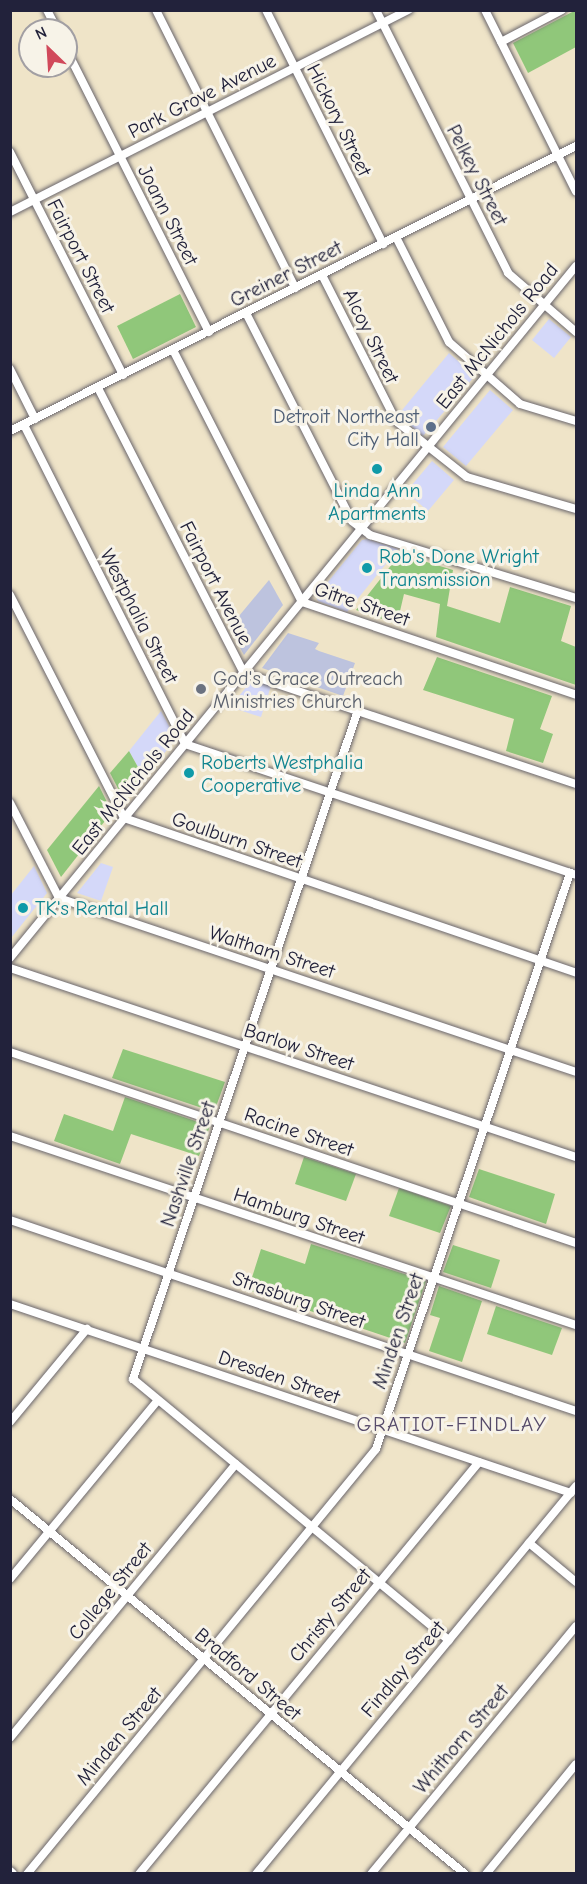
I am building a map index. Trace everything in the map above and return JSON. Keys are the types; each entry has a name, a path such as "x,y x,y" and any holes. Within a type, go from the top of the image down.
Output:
{"street":[{"path":"156,10 296,288"},
{"name":"Hickory Street","path":"266,10 383,244"},
{"name":"Pelkey Street","path":"376,10 508,273 576,332"},
{"name":"Park Grove Avenue","path":"10,212 409,10"},
{"path":"485,10 576,192"},
{"path":"501,42 562,10"},
{"name":"Joann Street","path":"78,73 208,332"},
{"name":"Greiner Street","path":"10,431 576,146"},
{"name":"Fairport Street","path":"10,152 123,375"},
{"path":"396,237 449,342 520,404 576,421"},
{"name":"East McNichols Road","path":"10,958 576,266"},
{"name":"Alcoy Street","path":"322,275 394,418 467,477 576,509"},
{"path":"246,313 352,521 362,529 392,542 576,598"},
{"name":"Gitre Street","path":"173,350 302,602 576,695"},
{"path":"10,369 35,419"},
{"name":"Fairport Avenue","path":"98,388 244,673 576,784"},
{"name":"Westphalia Street","path":"24,424 185,744"},
{"path":"10,595 124,818"},
{"name":"Nashville Street","path":"157,1401 133,1379 299,879 358,710"},
{"path":"185,744 573,874"},
{"path":"10,803 59,898"},
{"name":"Goulburn Street","path":"124,818 576,973"},
{"name":"Minden Street","path":"27,1874 373,1454 485,1126 538,960 573,874"},
{"name":"Waltham Street","path":"59,898 576,1071"},
{"name":"Barlow Street","path":"10,968 576,1157"},
{"name":"Racine Street","path":"10,1052 576,1243"},
{"name":"Hamburg Street","path":"10,1136 576,1325"},
{"name":"Strasburg Street","path":"10,1220 576,1411"},
{"name":"Dresden Street","path":"10,1304 479,1462 574,1490"},
{"path":"10,1422 87,1329"},
{"path":"10,1579 157,1401 449,1640"},
{"name":"Christy Street","path":"139,1874 479,1462"},
{"name":"College Street","path":"10,1738 236,1464"},
{"name":"Findlay Street","path":"256,1874 574,1490"},
{"name":"Bradford Street","path":"10,1498 465,1874"},
{"path":"529,1543 576,1582"},
{"name":"Whithorn Street","path":"371,1874 576,1626"},
{"path":"486,1874 576,1764"}],"shaded area":[{"path":"549,319 571,337 554,358 532,340"},
{"path":"449,353 475,376 423,436 398,415"},
{"path":"490,390 513,410 466,466 443,447"},
{"path":"432,461 454,480 428,511 406,492"},
{"path":"367,539 398,549 347,612 318,601 316,597 327,583 362,540"},
{"path":"269,580 283,605 244,655 229,628"},
{"path":"288,633 319,643 315,649 319,651 355,663 343,696 262,668"},
{"path":"252,680 271,686 261,717 230,707"},
{"path":"161,711 176,739 144,778 129,751"},
{"path":"101,863 113,867 101,901 77,893"},
{"path":"34,866 47,893 11,938 11,895"}],"green space":[{"path":"576,10 576,47 528,73 513,43"},
{"path":"180,294 196,327 133,359 117,326"},
{"path":"400,554 453,570 447,606 500,623 510,587 571,606 561,641 576,647 576,685 436,637 440,604 404,594 397,624 356,610"},
{"path":"437,657 552,696 540,729 553,734 543,763 506,751 514,719 423,690"},
{"path":"129,751 144,778 125,802 110,773"},
{"path":"99,786 112,812 61,877 47,850"},
{"path":"123,1049 225,1082 214,1112 112,1078"},
{"path":"125,1097 210,1126 199,1156 131,1134 120,1164 54,1141 64,1114 113,1131"},
{"path":"304,1157 356,1174 346,1201 295,1184"},
{"path":"479,1169 555,1194 546,1224 469,1197"},
{"path":"399,1188 451,1206 440,1233 389,1216"},
{"path":"311,1244 426,1281 405,1343 248,1290 261,1249 305,1264"},
{"path":"453,1245 500,1260 491,1288 443,1272"},
{"path":"439,1286 482,1301 462,1362 429,1351 440,1318 430,1315"},
{"path":"496,1306 562,1328 552,1355 487,1334"}],"place":[{"name":"Detroit Northeast City Hall","path":"431,427"},
{"name":"Linda Ann Apartments","path":"377,469"},
{"name":"Rob's Done Wright Transmission","path":"367,568"},
{"name":"God's Grace Outreach Ministries Church","path":"201,689"},
{"name":"Roberts Westphalia Cooperative","path":"189,773"},
{"name":"TK's Rental Hall","path":"23,908"}],"district":[{"name":"GRATIOT-FINDLAY","path":"452,1424"}]}
